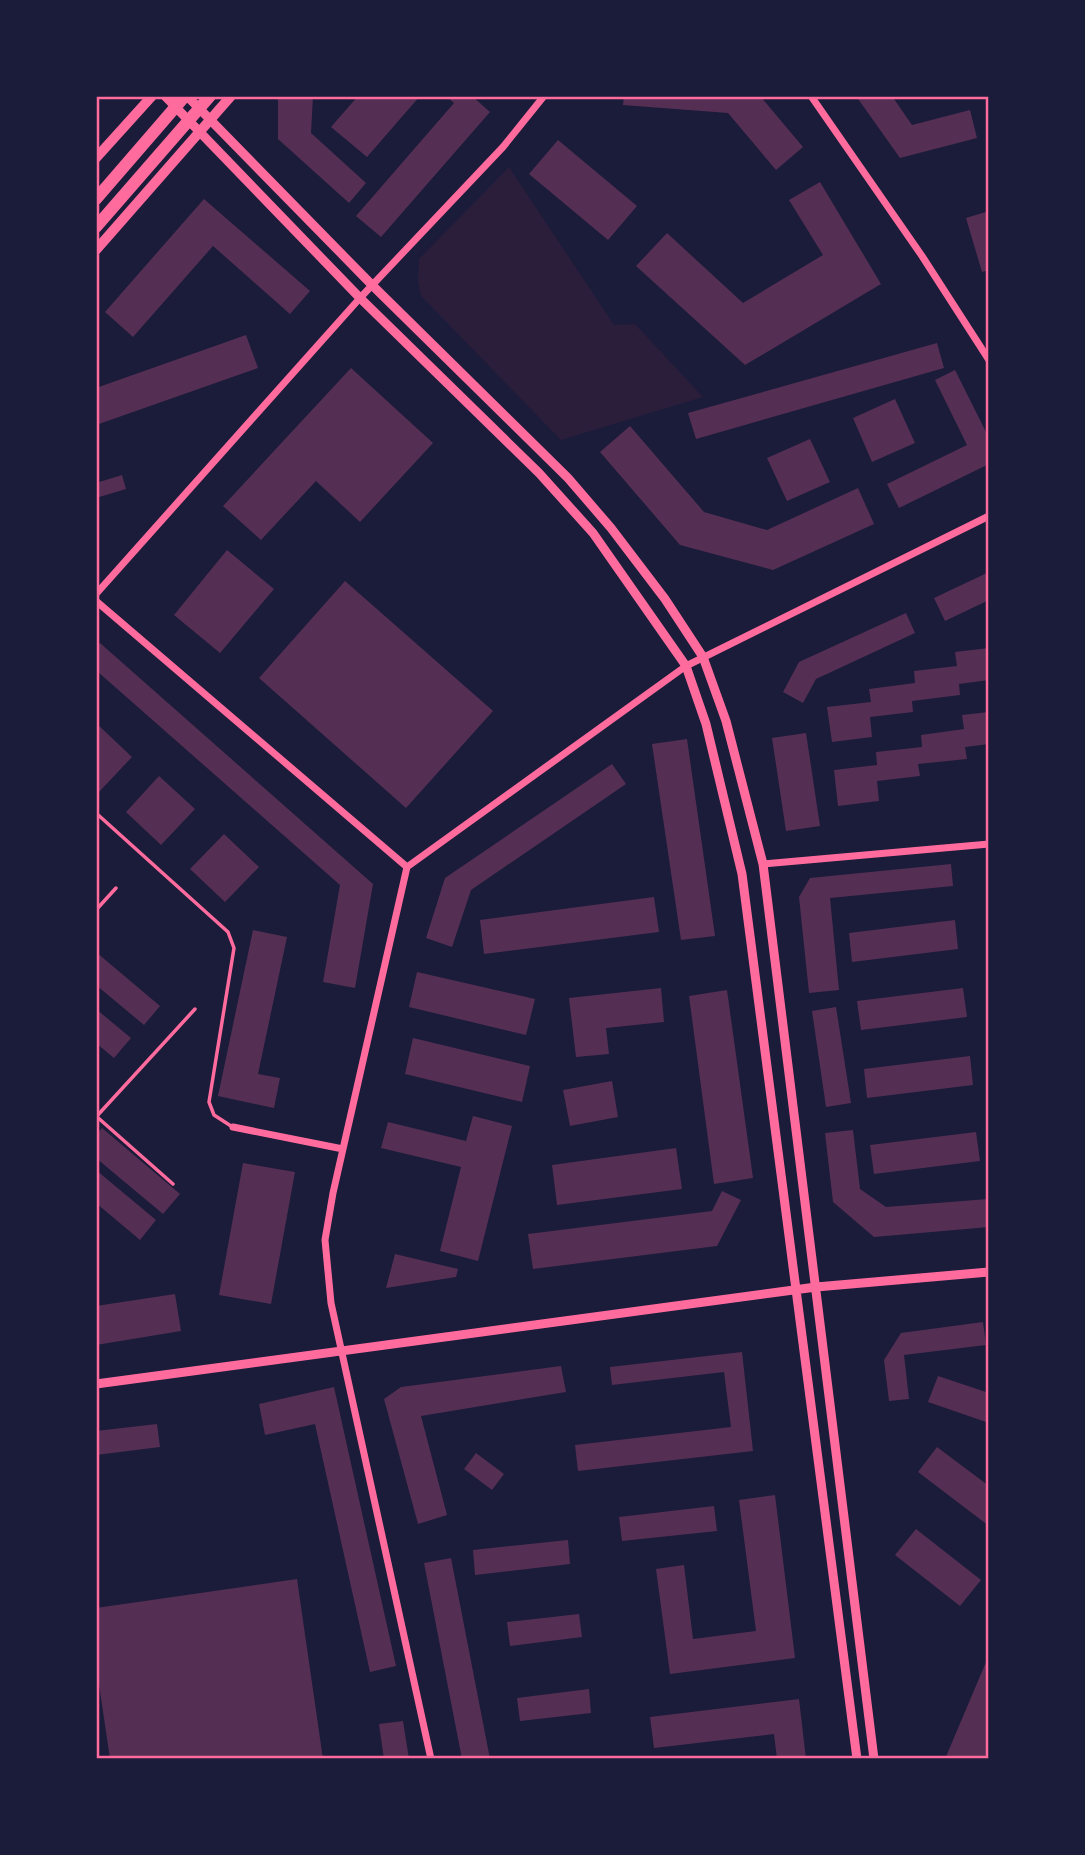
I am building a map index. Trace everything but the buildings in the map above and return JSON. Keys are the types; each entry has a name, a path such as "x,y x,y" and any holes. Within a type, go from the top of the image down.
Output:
{"highway":[{"path":"96,199 186,96"},
{"path":"96,227 210,96"}],"main road":[{"path":"96,158 152,96"},
{"path":"96,250 231,96"}],"street":[{"path":"165,96 359,298 539,473 593,533 686,666 706,724 742,874 857,1759"},
{"path":"186,96 372,285 568,478 619,538 665,599 703,657 726,721 763,864 874,1759"},
{"path":"96,594 359,298 503,146 544,96"},
{"path":"811,96 922,256 989,360"},
{"path":"431,1759 331,1303 325,1240 407,867 686,666 989,516"},
{"path":"96,601 407,867"},
{"path":"763,864 989,844"},
{"path":"233,1127 343,1149"},
{"path":"96,1384 816,1287 989,1272"}],"lane":[{"path":"96,813 228,932 234,948 209,1102 214,1115 233,1127"},
{"path":"96,910 116,888"},
{"path":"173,1184 96,1116 195,1009"}],"shaded area":[{"path":"509,167 614,325 635,324 703,397 561,440 421,296 418,281 419,259"}]}
